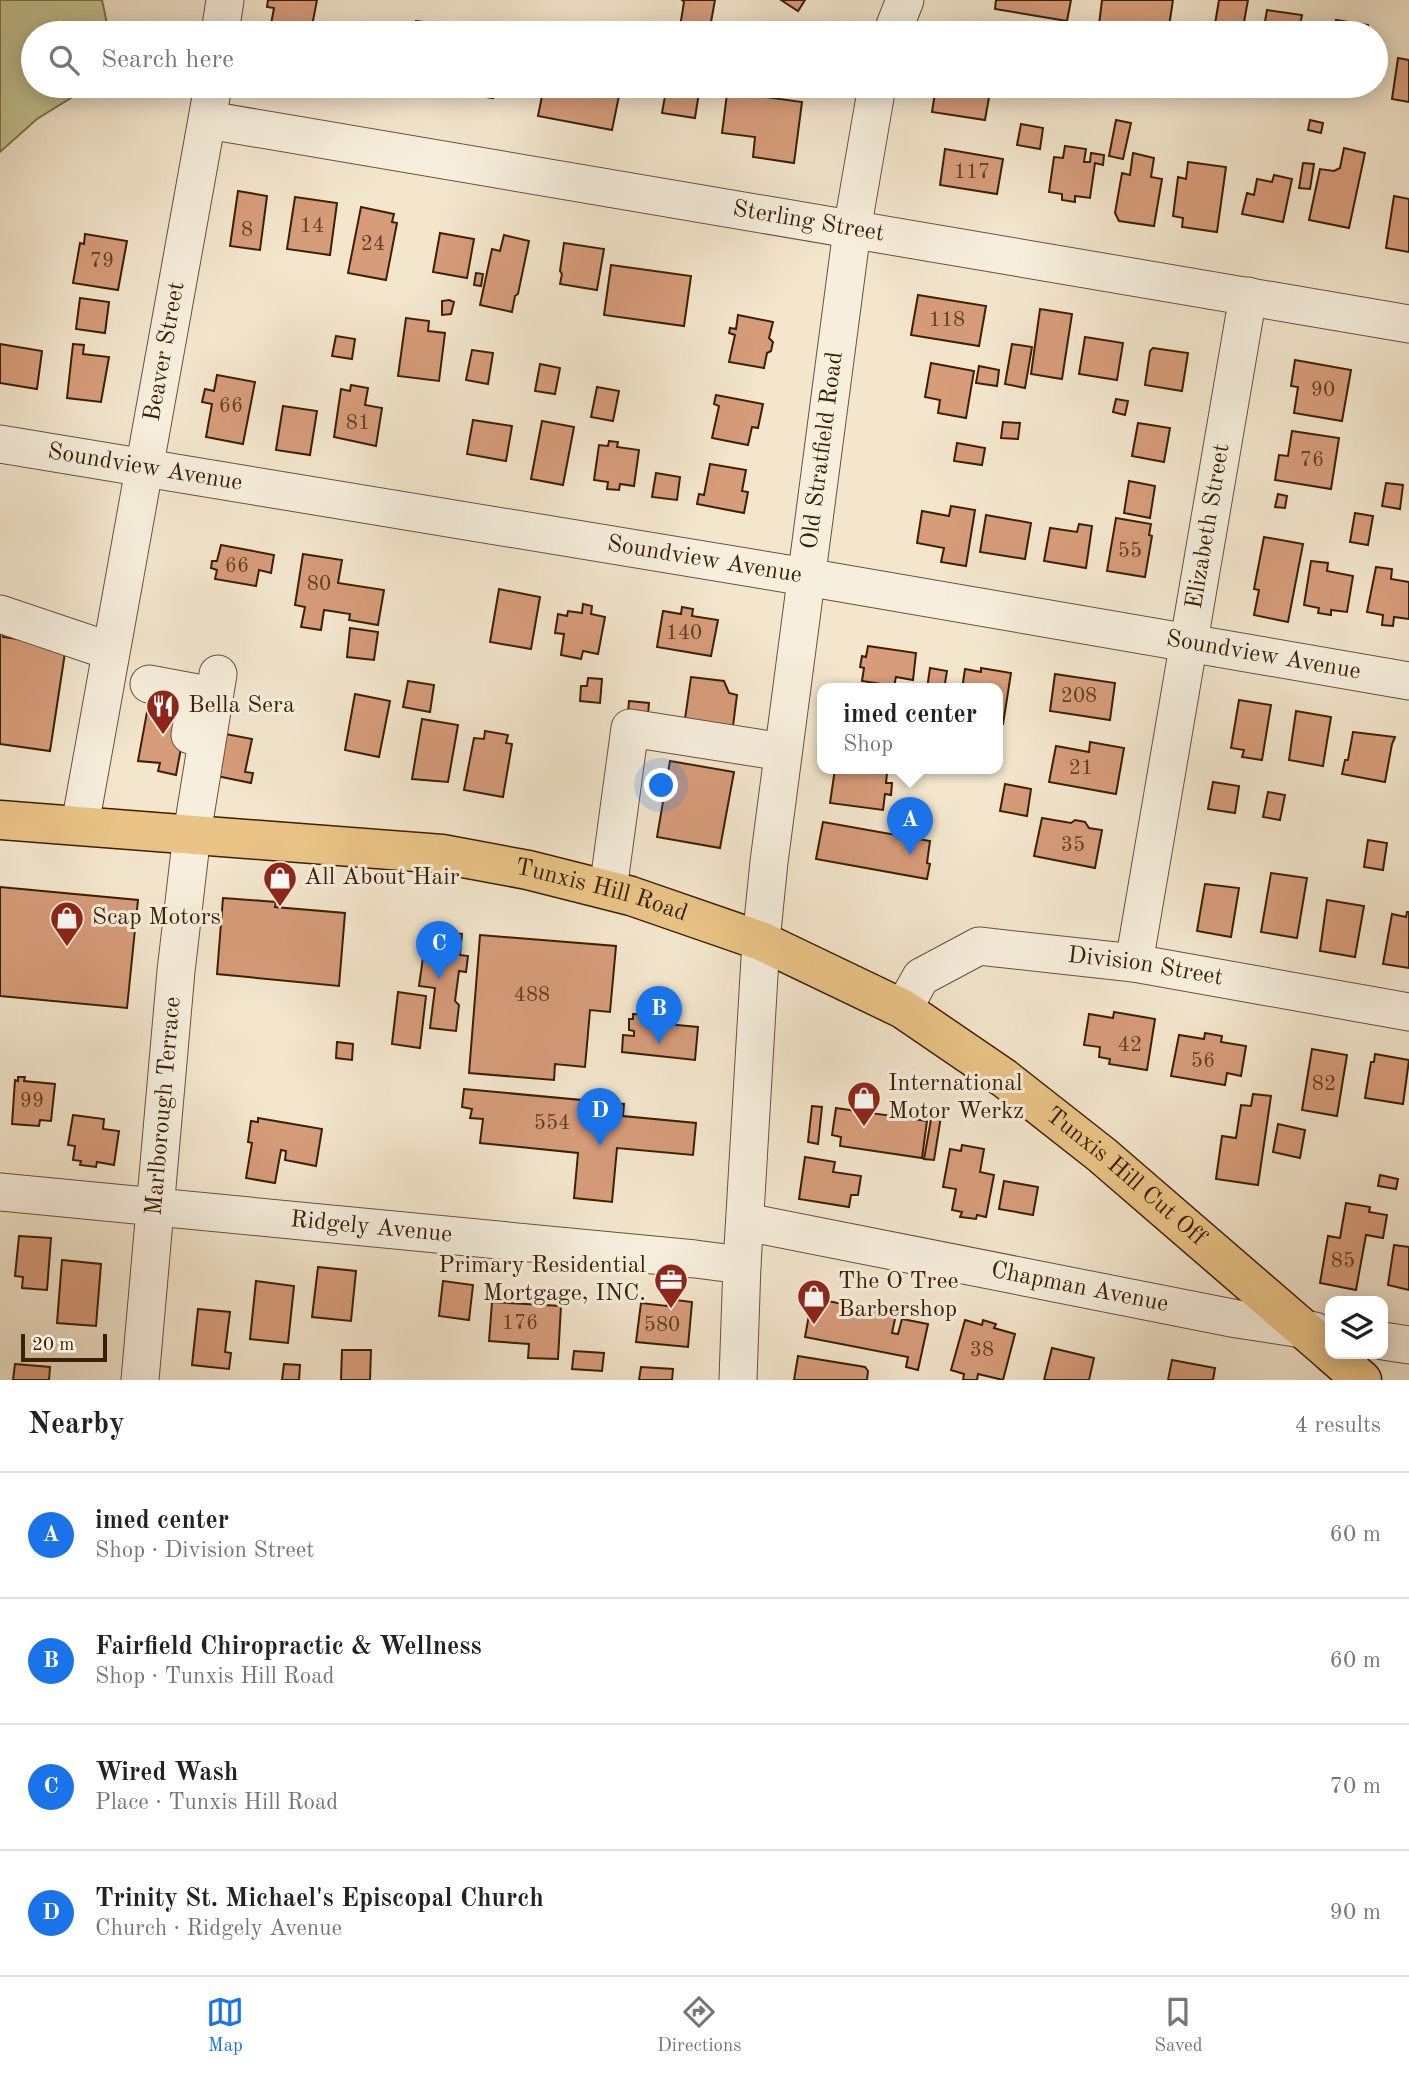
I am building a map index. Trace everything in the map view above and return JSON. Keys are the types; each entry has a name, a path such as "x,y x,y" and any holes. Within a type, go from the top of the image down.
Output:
{"main road":[{"name":"Tunxis Hill Road","path":"0,820 442,854 528,870 631,896 761,941"},
{"name":"Tunxis Hill Cut Off","path":"761,941 903,1009 1004,1078 1102,1155 1324,1342 1362,1380"}],"street":[{"path":"222,21 225,0"},
{"path":"897,21 905,0"},
{"name":"Old Stratfield Road","path":"761,941 783,752 852,230 875,98"},
{"name":"Sterling Street","path":"210,103 852,230 1409,324"},
{"name":"Beaver Street","path":"80,825 210,103"},
{"name":"Elizabeth Street","path":"1134,963 1248,296"},
{"name":"Soundview Avenue","path":"0,444 806,576 1409,681"},
{"path":"0,614 110,651"},
{"path":"183,834 218,674"},
{"path":"149,684 197,693 183,834"},
{"path":"608,890 630,728 783,752"},
{"name":"Marlborough Terrace","path":"140,1380 176,971 183,834"},
{"path":"738,1380 761,941"},
{"name":"Division Street","path":"903,1009 921,977 979,946 1134,963 1409,1012"},
{"name":"Ridgely Avenue","path":"0,1192 154,1205 742,1265"},
{"name":"Chapman Avenue","path":"746,1222 1223,1316 1324,1342"},
{"path":"1388,1342 1409,1345"}],"green space":[{"path":"0,0 102,0 106,21 21,21 21,98 71,98 37,119 0,152"}],"building":[{"path":"268,0 317,0 313,21 272,21 274,8 267,7"},
{"path":"682,0 715,0 711,21 681,21"},
{"path":"781,0 805,0 798,11"},
{"path":"996,0 1071,0 1067,21 995,9"},
{"path":"1102,0 1173,0 1170,21 1099,21"},
{"path":"1219,0 1248,0 1244,21 1216,21"},
{"path":"1267,10 1302,15 1301,21 1265,21"},
{"path":"1398,58 1409,60 1409,102 1392,99"},
{"path":"542,98 619,98 612,130 538,116"},
{"path":"665,98 698,98 695,118 662,113"},
{"path":"726,98 772,98 802,102 794,163 753,157 755,137 722,133"},
{"path":"934,98 989,98 985,120 932,112"},
{"path":"1116,120 1131,123 1123,159 1109,156"},
{"path":"1310,120 1323,123 1321,133 1308,130"},
{"path":"1021,124 1043,128 1040,149 1017,145"},
{"path":"1065,146 1086,149 1084,162 1090,162 1091,153 1104,155 1103,165 1095,163 1090,198 1075,196 1075,202 1062,200 1062,194 1049,192 1054,157 1063,158"},
{"path":"1344,148 1365,153 1349,228 1309,220 1320,169 1334,171 1340,168"},
{"path":"945,149 1003,159 997,194 940,185"},
{"path":"1133,153 1154,158 1151,177 1162,179 1154,226 1119,221 1115,213 1122,173 1130,175"},
{"path":"1188,162 1226,167 1217,232 1182,227 1183,218 1173,216 1178,177 1186,179"},
{"path":"1303,163 1314,164 1310,189 1299,188"},
{"path":"1274,175 1292,179 1283,222 1242,214 1247,193 1254,195 1257,179 1272,182"},
{"path":"238,191 267,196 260,250 230,246"},
{"path":"1394,196 1409,199 1409,252 1386,248"},
{"path":"295,197 337,203 330,255 287,249"},
{"path":"361,207 394,214 392,222 397,223 386,280 348,273"},
{"path":"440,233 474,239 467,278 433,272"},
{"path":"85,234 127,241 118,290 73,283 80,243 84,244"},
{"path":"504,235 529,241 512,312 480,305 492,249 500,251"},
{"path":"564,243 604,249 597,290 560,284"},
{"path":"611,265 691,276 684,326 604,315"},
{"path":"476,273 483,274 481,286 474,285"},
{"path":"918,295 986,306 979,346 911,335"},
{"path":"80,298 109,302 105,333 76,329"},
{"path":"442,301 454,302 451,314 442,315"},
{"path":"1040,309 1072,314 1062,379 1031,374"},
{"path":"738,315 773,322 769,338 773,342 764,368 729,362 735,335 729,333 730,328 736,329"},
{"path":"406,318 429,321 428,331 445,333 439,381 398,376"},
{"path":"336,336 355,339 352,359 332,356"},
{"path":"1085,337 1123,343 1117,380 1079,374"},
{"path":"0,344 42,351 37,389 0,383"},
{"path":"73,344 84,345 83,354 109,357 101,402 67,398"},
{"path":"1012,344 1032,347 1025,388 1005,384"},
{"path":"1153,348 1188,353 1182,391 1145,385 1150,351"},
{"path":"472,350 493,353 488,384 466,380"},
{"path":"1295,360 1351,370 1342,421 1294,413 1298,387 1291,386"},
{"path":"931,363 974,371 966,418 938,413 940,400 925,397"},
{"path":"540,364 560,368 555,394 535,391"},
{"path":"979,366 999,370 997,386 976,383"},
{"path":"217,375 255,382 243,444 206,437 212,404 202,402 205,389 214,391"},
{"path":"351,385 368,388 365,405 382,408 376,446 334,437 341,389 350,391"},
{"path":"597,387 619,391 613,421 591,417"},
{"path":"716,395 763,404 758,428 752,427 748,445 712,438 719,406 714,404"},
{"path":"1116,399 1128,401 1125,415 1113,412"},
{"path":"283,406 317,411 310,455 276,450"},
{"path":"473,420 512,426 506,461 467,454"},
{"path":"542,421 574,427 563,485 531,479"},
{"path":"1003,422 1020,423 1018,439 1001,438"},
{"path":"1138,423 1170,428 1164,462 1132,456"},
{"path":"1292,431 1339,438 1331,489 1275,480 1279,455 1288,456"},
{"path":"609,441 618,442 617,447 639,450 634,486 620,484 619,490 607,489 608,482 594,480 599,445 608,446"},
{"path":"957,443 985,448 982,465 954,461"},
{"path":"710,464 746,470 742,491 748,492 744,513 697,504 699,494 704,495"},
{"path":"656,473 680,477 677,500 652,497"},
{"path":"1129,481 1155,486 1150,518 1124,513"},
{"path":"1386,483 1403,485 1400,509 1382,506"},
{"path":"1278,494 1287,496 1285,508 1275,507"},
{"path":"951,506 975,510 966,566 941,562 944,548 917,543 922,511 949,516"},
{"path":"1355,513 1373,516 1368,545 1350,542"},
{"path":"986,515 1031,523 1025,559 980,552"},
{"path":"1116,518 1151,524 1149,535 1152,536 1145,577 1107,571"},
{"path":"1079,524 1092,526 1086,568 1044,561 1050,528 1077,532"},
{"path":"1264,537 1303,544 1288,622 1254,615 1259,590 1254,589"},
{"path":"221,545 274,555 271,573 259,570 256,586 215,579 217,570 211,568 212,561 217,561"},
{"path":"303,554 342,560 338,583 384,590 378,625 349,620 350,614 324,610 321,630 301,627 305,607 295,605"},
{"path":"1311,561 1328,563 1327,571 1353,576 1347,612 1331,610 1331,615 1318,613 1319,608 1304,605"},
{"path":"1376,567 1392,569 1391,579 1409,582 1409,619 1394,617 1393,626 1382,625 1383,615 1367,612"},
{"path":"499,589 540,597 531,649 490,642"},
{"path":"583,604 592,606 591,614 605,617 598,654 583,651 581,659 561,655 564,634 555,633 558,614 567,616 568,611 582,613"},
{"path":"682,607 693,609 692,616 718,620 711,656 657,647 663,611 681,614"},
{"path":"0,620 5,620 3,637 66,646 50,751 0,744"},
{"path":"350,628 378,632 374,660 347,657"},
{"path":"868,646 916,653 913,680 896,677 895,683 862,681 864,668 860,667 862,656 866,657"},
{"path":"930,668 947,671 945,683 928,683"},
{"path":"981,668 1011,673 1003,724 1003,683 963,683 965,669 981,672"},
{"path":"1055,674 1115,683 1110,720 1050,711"},
{"path":"691,677 724,681 729,693 737,695 733,726 685,719"},
{"path":"588,678 602,679 600,703 580,701 581,686 587,686"},
{"path":"408,681 434,685 430,712 403,707"},
{"path":"355,694 390,701 379,757 345,750"},
{"name":"Bella Sera","path":"156,699 189,705 176,775 158,771 160,763 138,761 147,712 153,711"},
{"path":"1239,700 1271,705 1262,760 1242,757 1244,750 1231,748"},
{"path":"629,701 649,703 648,714 628,713"},
{"path":"1296,711 1331,717 1323,766 1289,760"},
{"path":"422,719 458,725 448,782 412,779"},
{"path":"485,731 508,735 506,743 512,744 503,797 464,790 474,738 484,739"},
{"path":"215,732 252,739 245,772 253,773 251,783 207,774"},
{"path":"1353,732 1395,737 1385,782 1342,774 1345,760 1348,760"},
{"path":"1090,742 1124,748 1116,794 1049,782 1056,746 1089,752"},
{"path":"670,761 734,772 720,848 657,837"},
{"path":"834,774 887,774 886,783 892,783 891,795 885,794 883,810 830,803"},
{"path":"1213,782 1239,786 1235,813 1208,809"},
{"path":"1005,784 1031,789 1027,816 1000,811"},
{"path":"1268,792 1285,795 1280,820 1263,817"},
{"path":"1042,818 1071,823 1075,820 1085,822 1089,828 1102,830 1095,868 1034,856"},
{"path":"823,822 930,841 927,879 816,859"},
{"path":"1368,840 1387,843 1383,870 1364,867"},
{"path":"1271,873 1307,878 1297,938 1261,932"},
{"path":"1205,884 1239,888 1231,937 1197,931"},
{"name":"Scap Motors","path":"0,887 138,900 127,1008 0,996"},
{"path":"223,898 276,902 275,907 345,913 339,986 217,974"},
{"path":"1327,900 1364,906 1355,957 1320,951"},
{"path":"1407,912 1409,968 1383,964 1392,914 1406,917"},
{"path":"437,931 462,934 460,955 468,956 466,972 459,971 455,1001 459,1005 456,1031 430,1028 435,988 419,986 425,943 435,944"},
{"path":"480,935 616,946 610,1012 590,1010 585,1067 555,1064 554,1080 469,1073"},
{"path":"398,992 426,996 420,1048 392,1044"},
{"path":"1114,1012 1155,1019 1147,1070 1109,1064 1110,1059 1099,1057 1100,1047 1084,1045 1089,1014 1113,1018"},
{"path":"633,1014 658,1015 666,1024 698,1027 695,1060 622,1052 623,1035 634,1036 634,1031 629,1030 629,1019 633,1019"},
{"path":"1205,1033 1222,1036 1221,1042 1246,1046 1241,1076 1227,1073 1225,1085 1171,1076 1179,1035 1204,1039"},
{"path":"337,1042 353,1044 352,1060 336,1058"},
{"path":"1312,1049 1347,1055 1337,1116 1302,1110"},
{"path":"1375,1054 1409,1060 1403,1104 1365,1098 1371,1062 1374,1062"},
{"path":"18,1077 25,1077 24,1081 55,1084 51,1121 40,1120 39,1126 12,1124 15,1080 18,1081"},
{"path":"464,1089 624,1104 623,1116 696,1123 693,1155 617,1148 612,1202 574,1198 578,1153 480,1143 483,1119 470,1118 472,1109 462,1107"},
{"path":"1253,1094 1271,1096 1258,1185 1216,1179 1222,1136 1236,1138 1241,1105 1251,1106"},
{"path":"812,1106 822,1107 818,1144 808,1142"},
{"path":"836,1108 927,1121 922,1158 840,1146 841,1137 832,1135"},
{"path":"933,1108 942,1110 934,1160 924,1159"},
{"path":"73,1115 104,1119 103,1129 119,1131 114,1165 97,1162 96,1167 80,1165 81,1161 73,1160 75,1146 68,1145"},
{"path":"258,1118 322,1129 316,1166 285,1160 286,1151 281,1150 275,1183 246,1178 252,1143 248,1142 251,1121 258,1122"},
{"path":"1278,1124 1305,1130 1300,1158 1273,1152"},
{"path":"962,1145 984,1149 980,1172 994,1175 986,1217 960,1217 962,1212 952,1210 956,1189 943,1187 950,1149 961,1151"},
{"path":"805,1157 835,1162 833,1172 861,1176 858,1195 851,1195 849,1207 799,1199"},
{"path":"1380,1175 1398,1179 1396,1189 1378,1186"},
{"path":"1004,1181 1038,1187 1033,1215 999,1209"},
{"path":"1346,1203 1370,1207 1369,1212 1387,1215 1383,1238 1366,1235 1356,1290 1320,1283 1328,1236 1340,1238"},
{"path":"19,1236 51,1238 47,1290 22,1288 23,1277 15,1276"},
{"path":"1394,1245 1409,1247 1409,1290 1388,1285"},
{"path":"62,1260 101,1264 96,1326 57,1323"},
{"path":"318,1267 356,1271 351,1321 312,1317"},
{"path":"256,1281 294,1286 288,1343 250,1339"},
{"path":"443,1281 473,1285 469,1320 439,1316"},
{"path":"668,1299 692,1302 688,1347 636,1342 641,1303 667,1306"},
{"path":"817,1299 896,1314 892,1333 898,1334 902,1319 928,1324 918,1370 906,1367 908,1357 805,1337 809,1315 813,1316"},
{"path":"492,1302 561,1306 558,1359 528,1358 529,1344 489,1341"},
{"path":"198,1309 230,1312 225,1352 231,1353 229,1369 192,1365"},
{"path":"965,1320 982,1325 983,1320 996,1324 994,1328 1015,1334 1003,1380 978,1374 977,1380 963,1380 964,1374 951,1370"},
{"path":"1052,1348 1094,1358 1089,1380 1044,1380"},
{"path":"342,1350 371,1350 370,1380 341,1380"},
{"path":"574,1351 604,1353 602,1371 572,1369"},
{"path":"798,1356 865,1367 868,1371 867,1380 794,1380"},
{"path":"1172,1360 1215,1368 1213,1380 1168,1380"},
{"path":"15,1364 50,1367 49,1380 13,1380"},
{"path":"284,1364 300,1365 299,1380 282,1380"},
{"path":"641,1367 673,1369 672,1380 639,1380"}],"place":[{"name":"Bella Sera","path":"163,736"},
{"name":"imed center","path":"910,855"},
{"name":"All About Hair","path":"280,908"},
{"name":"Scap Motors","path":"67,948"},
{"name":"Wired Wash","path":"439,979"},
{"name":"Fairfield Chiropractic & Wellness","path":"659,1044"},
{"name":"International Motor Werkz","path":"864,1128"},
{"name":"Trinity St. Michael's Episcopal Church","path":"600,1146"},
{"name":"Primary Residential Mortgage, INC.","path":"671,1310"},
{"name":"The O Tree Barbershop","path":"814,1326"}]}
